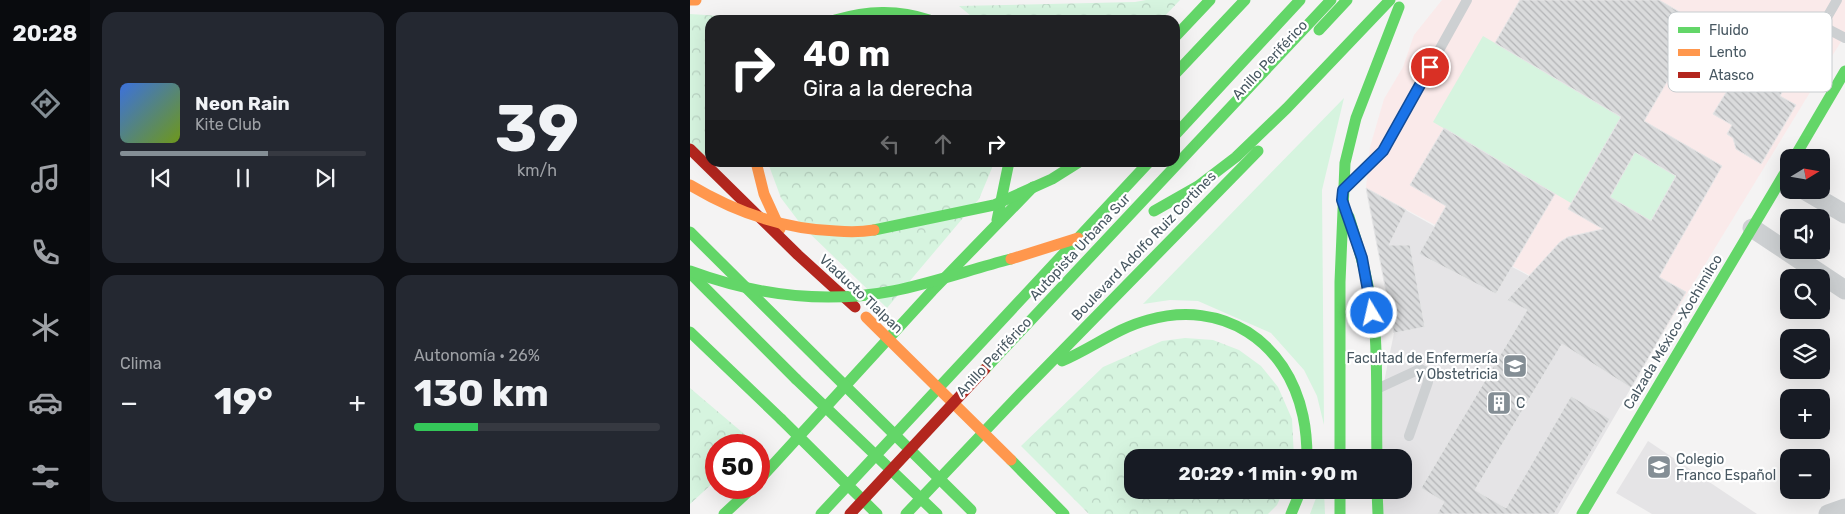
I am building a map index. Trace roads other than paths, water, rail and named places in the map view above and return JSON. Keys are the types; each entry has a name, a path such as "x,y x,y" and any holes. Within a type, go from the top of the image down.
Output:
{"main road":[{"path":"690,0 696,0"},
{"path":"1180,32 1210,0"},
{"path":"1180,69 1245,0"},
{"path":"1180,129 1300,0"},
{"name":"Autopista Urbana Sur","path":"1180,161 1331,0"},
{"name":"Anillo Periférico","path":"1309,41 1347,0"},
{"path":"1340,449 1340,282 1342,195 1345,163 1356,118 1398,2"},
{"path":"690,272 714,281 780,294 830,296 881,293 906,288 1058,245 1154,211 1193,190 1232,161 1398,2"},
{"name":"Boulevard Adolfo Ruiz Cortines","path":"906,514 1398,2"},
{"path":"851,15 876,11 912,15"},
{"path":"1799,149 1845,71"},
{"name":"Viaducto Tlalpan","path":"690,150 705,165"},
{"name":"Viaducto Tlalpan","path":"707,167 798,255 866,317 1064,514"},
{"path":"757,167 764,194 773,216 784,236 798,255"},
{"path":"994,227 1002,201 1008,167"},
{"path":"770,468 932,291 1052,167"},
{"path":"690,185 726,206 771,223 807,230 848,232 869,231 994,205 1052,179 1071,167"},
{"name":"Autopista Urbana Sur","path":"817,510 1144,167"},
{"name":"Autopista Urbana Sur","path":"850,514 1175,167"},
{"name":"Calzada México-Xochimilco","path":"1582,514 1752,228 1780,185"},
{"path":"1143,219 1170,190"},
{"path":"1342,195 1362,258 1370,295 1375,332 1377,449"},
{"path":"1040,261 1073,226"},
{"path":"690,232 973,512"},
{"path":"690,272 796,380 937,514"},
{"path":"1047,367 1084,351 1115,333 1147,320 1194,315 1227,321 1243,328 1258,338 1271,351 1291,381 1303,413 1307,449"},
{"path":"690,332 877,514"},
{"path":"921,390 934,375"},
{"path":"742,397 767,406"},
{"name":"Anillo Periférico","path":"954,422 968,407"},
{"path":"817,510 894,419"},
{"path":"894,486 928,450"},
{"path":"724,514 740,499"},
{"path":"1291,514 1297,499"},
{"path":"1340,499 1340,514"},
{"path":"1377,499 1378,514"},
{"path":"868,514 881,500"}],"street":[{"path":"1819,199 1845,214"},
{"path":"1752,228 1845,290"},
{"path":"1828,514 1845,508"}],"lane":[{"path":"1342,195 1383,151 1468,0"},
{"path":"1830,12 1837,0"},
{"path":"1832,31 1845,38"},
{"path":"1376,389 1420,370 1427,372 1428,382 1409,436"}],"place":[{"name":"Facultad de Enfermería y Obstetricia","path":"1515,366"},
{"name":"C","path":"1499,403"},
{"name":"Colegio Franco Español","path":"1659,467"}]}
